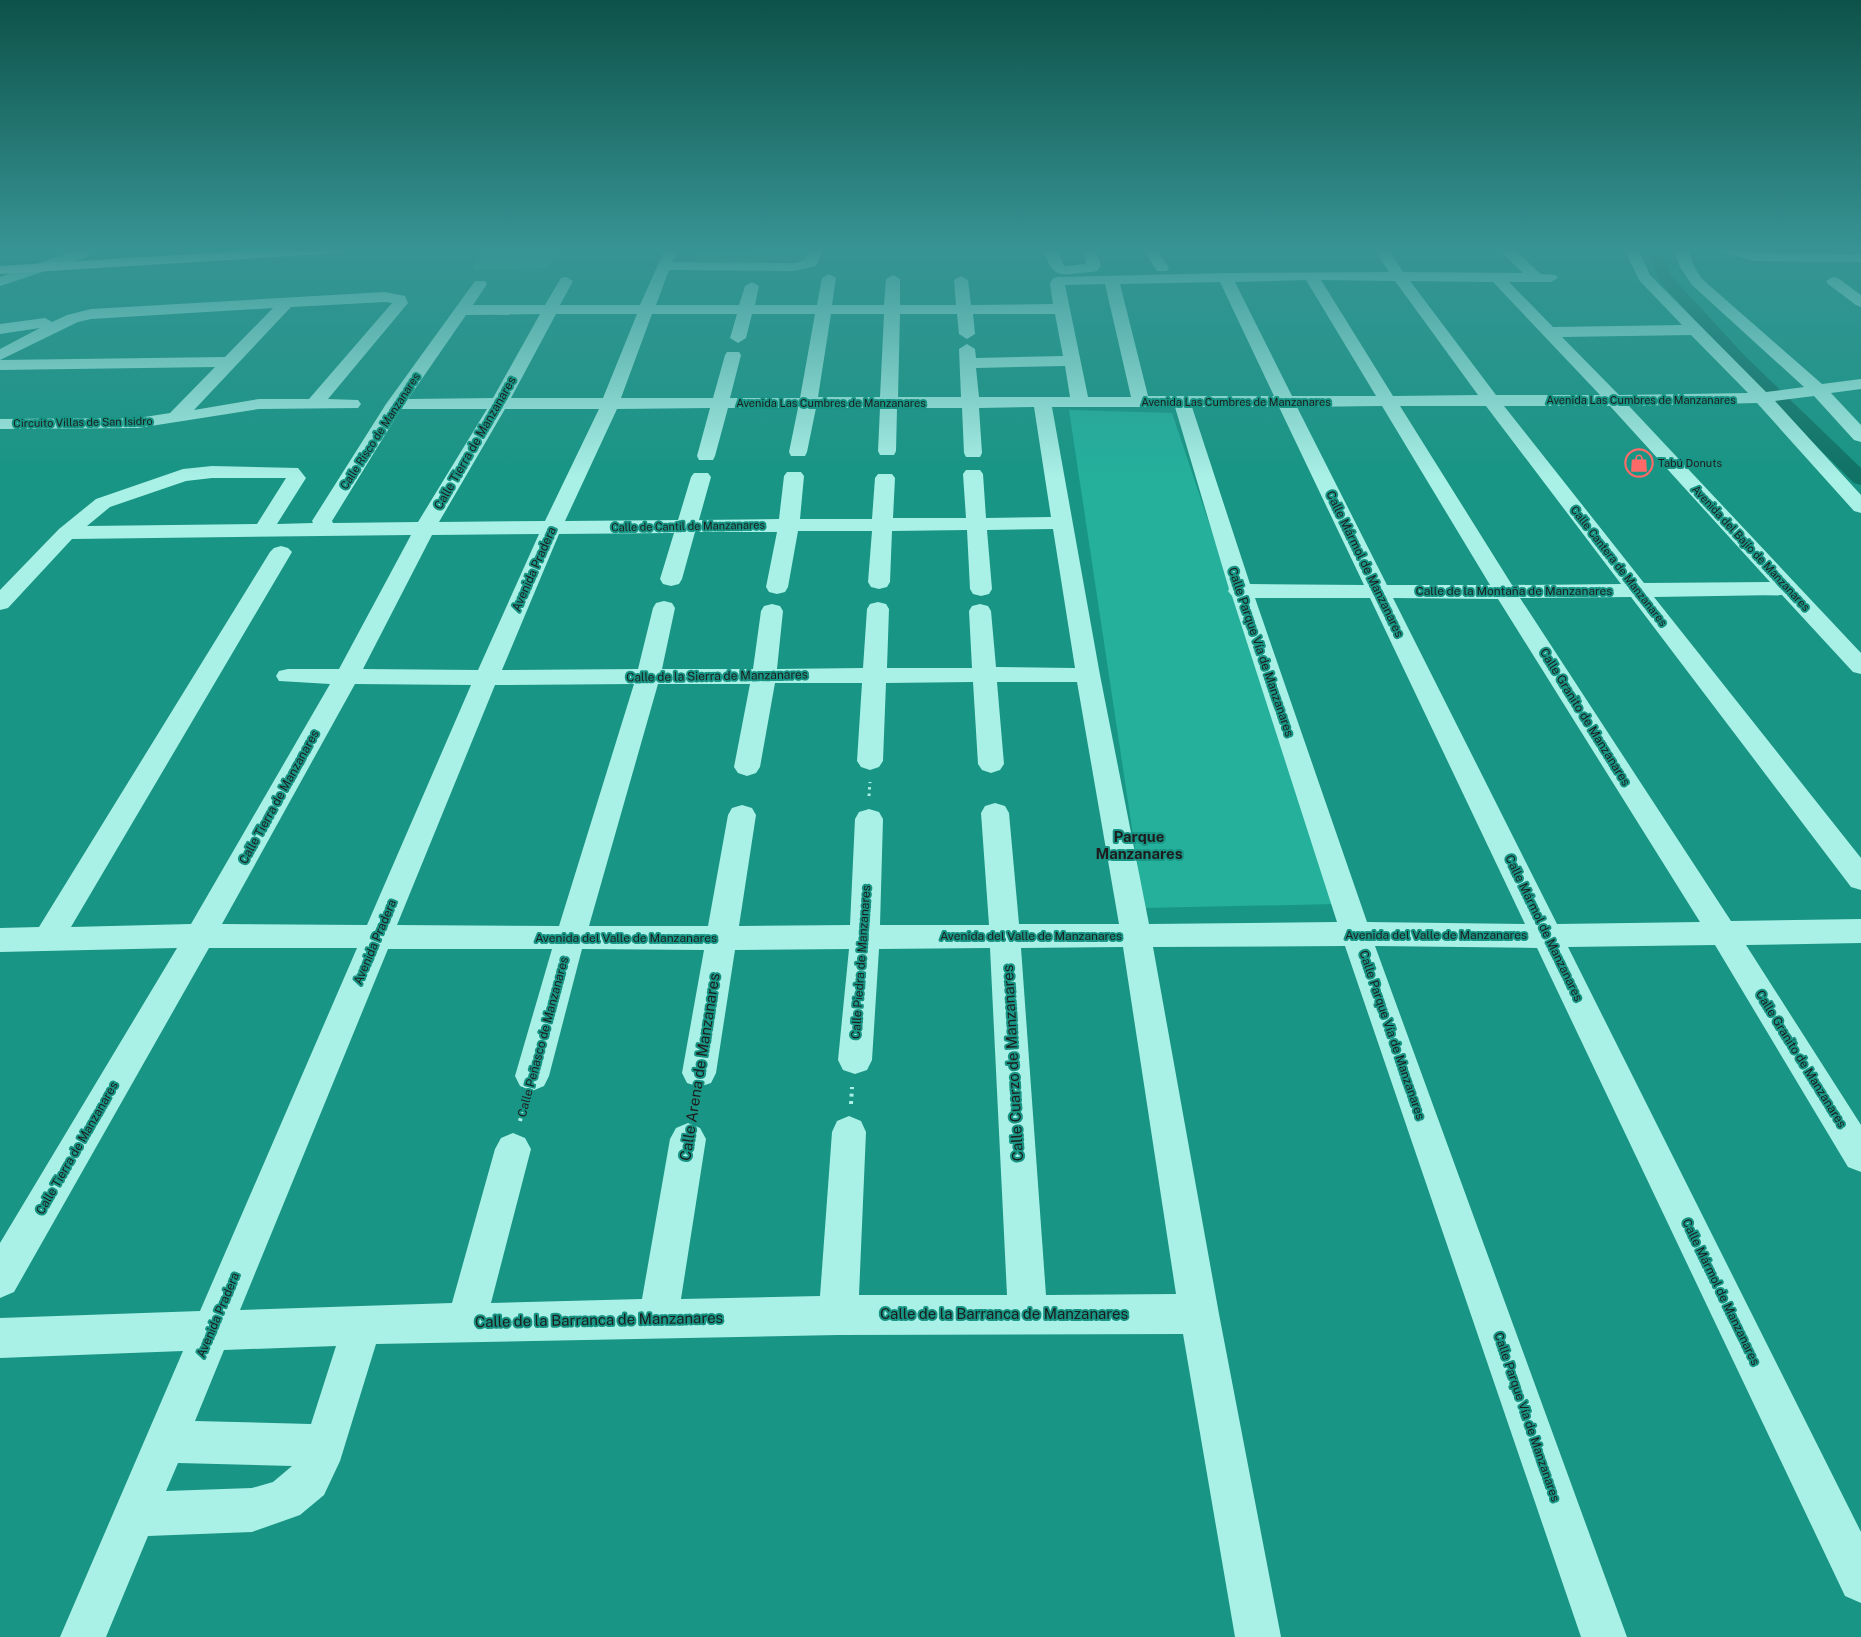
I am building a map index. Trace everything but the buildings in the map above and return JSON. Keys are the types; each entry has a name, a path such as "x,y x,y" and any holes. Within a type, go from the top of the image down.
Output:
{"street":[{"path":"0,329 24,325"},
{"path":"0,355 58,325"},
{"path":"176,418 264,325"},
{"path":"315,403 381,325"},
{"name":"Calle Risco de Manzanares","path":"318,530 322,520 396,404 451,325"},
{"name":"Calle Tierra de Manzanares","path":"0,1279 200,936 347,676 426,528 499,404 542,325"},
{"name":"Avenida Pradera","path":"83,1637 487,676 552,527 602,424 640,325"},
{"path":"738,338 742,325"},
{"path":"798,452 821,325"},
{"path":"886,451 889,402 890,325"},
{"path":"966,325 983,675 991,764"},
{"path":"1064,325 1080,402"},
{"path":"1122,325 1141,402"},
{"name":"Calle Mármol de Manzanares","path":"1249,325 1861,1580"},
{"name":"Calle Granito de Manzanares","path":"1341,325 1506,592 1861,1156"},
{"name":"Calle Cantera de Manzanares","path":"1435,325 1491,401 1861,880"},
{"name":"Avenida del Bajío de Manzanares","path":"1543,325 1861,667"},
{"path":"1693,325 1765,398 1861,507"},
{"path":"1743,325 1861,436"},
{"path":"1549,332 1698,330"},
{"path":"0,336 16,346"},
{"path":"967,349 1072,361"},
{"path":"706,456 733,356"},
{"path":"0,366 229,362"},
{"name":"Avenida Las Cumbres de Manzanares","path":"396,404 570,404 614,395 650,403 1614,401 1765,398 1861,384"},
{"path":"1042,402 1064,523 1088,675 1136,935 1199,1314 1258,1637"},
{"name":"Calle Parque Vía de Manzanares","path":"1182,402 1239,591 1357,934 1604,1637"},
{"path":"570,404 602,424 650,403"},
{"name":"Circuito Villas de San Isidro","path":"0,424 115,424 176,418 240,405 352,404"},
{"path":"0,602 66,533 103,503 182,475 212,472 291,472 296,478 263,530"},
{"path":"777,587 789,524 794,476"},
{"path":"671,579 701,477"},
{"path":"879,582 885,478"},
{"name":"Calle de Cantil de Manzanares","path":"66,533 688,525 1064,523"},
{"path":"47,940 281,552"},
{"name":"Calle de la Montaña de Manzanares","path":"1239,591 1506,592 1788,588"},
{"name":"Calle Peñasco de Manzanares","path":"532,1076 570,938 648,678 664,608"},
{"path":"870,761 878,609"},
{"path":"747,767 764,676 772,611"},
{"name":"Calle de la Sierra de Manzanares","path":"288,676 648,678 874,674 1088,675"},
{"name":"Calle Cuarzo de Manzanares","path":"995,813 1005,936 1028,1314"},
{"name":"Calle Arena de Manzanares","path":"699,1074 742,815"},
{"name":"Calle Piedra de Manzanares","path":"855,1060 865,936 869,819"},
{"name":"Avenida del Valle de Manzanares","path":"0,940 200,936 570,938 1357,934 1548,936 1861,931"},
{"path":"838,1315 849,1132"},
{"name":"Calle Arena de Manzanares","path":"658,1320 688,1139"},
{"path":"466,1323 513,1148"},
{"name":"Calle de la Barranca de Manzanares","path":"0,1338 212,1329 838,1315 1199,1314"},
{"path":"135,1514 252,1510 285,1500 309,1480 325,1446 362,1325"},
{"path":"165,1441 325,1446"}],"path":[{"path":"869,819 870,761"},
{"path":"849,1132 855,1060"},
{"name":"Calle Peñasco de Manzanares","path":"513,1148 532,1076"}],"green space":[{"name":"Parque Manzanares","path":"1069,410 1172,413 1337,904 1144,908"}],"waterway":[{"path":"1708,325 1740,361 1861,479"}],"place":[{"name":"Tabú Donuts","path":"1639,463"}],"district":[{"name":"Parque Manzanares","path":"1139,846"}]}
